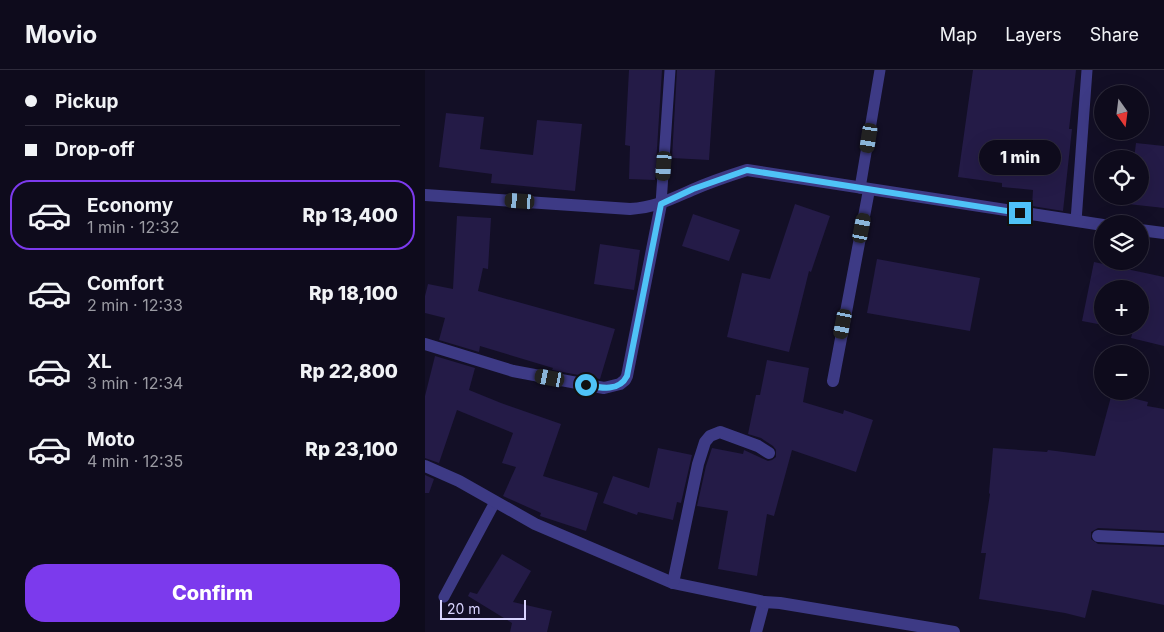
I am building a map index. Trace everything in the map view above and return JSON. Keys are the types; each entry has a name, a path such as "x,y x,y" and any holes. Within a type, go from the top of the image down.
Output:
{"street":[{"path":"425,194 630,209 646,208 661,204 693,189 747,170 1094,224"},
{"path":"833,382 865,189"},
{"path":"425,344 513,371 605,388 620,384 627,376 661,204"},
{"path":"1149,231 1164,233"},
{"path":"673,583 698,464 707,438 720,432 750,443 769,453"},
{"path":"425,466 459,481 535,524 673,583 764,602 780,603 954,632"},
{"path":"1098,536 1164,539"},
{"path":"756,632 764,602"}],"lane":[{"path":"661,204 670,70"},
{"path":"865,189 880,70"},
{"path":"1076,221 1087,70"},
{"path":"444,597 495,502"}],"building":[{"path":"629,70 662,70 655,180 629,179 630,146 625,145"},
{"path":"677,70 715,70 709,160 672,158"},
{"path":"973,70 1076,70 1069,129 1072,129 1063,211 1032,206 1033,190 1002,187 1002,183 958,177"},
{"path":"446,113 484,117 480,149 533,155 537,120 582,124 575,191 491,183 492,174 439,167"},
{"path":"1136,143 1164,146 1164,208 1137,205 1149,205 1149,150 1135,150"},
{"path":"795,204 830,216 811,272 809,271 789,352 727,337 742,273 770,279"},
{"path":"693,214 740,230 729,261 682,246"},
{"path":"457,216 491,218 488,269 483,268 478,291 615,329 600,379 552,370 553,368 480,346 479,352 439,340 445,318 425,313 425,296 428,284 453,289"},
{"path":"600,244 640,250 634,290 594,284"},
{"path":"877,259 980,278 970,331 867,313"},
{"path":"1094,262 1094,270 1131,270 1164,277 1164,346 1131,338 1132,335 1149,335 1149,280 1094,280 1094,323 1082,321"},
{"path":"435,356 475,368 469,390 561,424 543,476 598,493 586,531 540,516 541,513 503,496 516,467 502,463 513,433 457,410 439,463 425,458 425,396"},
{"path":"767,360 809,368 803,402 843,414 844,410 873,420 856,472 792,450 774,516 767,514 757,576 718,569 728,511 697,506 712,448 743,454 744,450 768,461 776,457 776,450 773,446 761,438 748,434 756,395 760,395"},
{"path":"1110,400 1140,400 1148,402 1147,406 1164,409 1164,531 1098,528 1091,532 1091,539 1098,544 1164,547 1164,605 1092,590 1085,618 979,599 986,553 981,553 990,494 993,448 1047,452 1048,450 1095,456"},
{"path":"658,448 692,455 681,503 677,502 673,520 638,512 637,515 603,503 613,476 649,488"},
{"path":"425,475 434,479 429,493 425,493"},
{"path":"502,554 531,571 513,602 552,611 547,632 510,632 512,623 468,596 470,592 477,594"}],"route":[{"path":"586,385 611,388 625,380 661,204 693,189 747,170 1020,213"}]}
